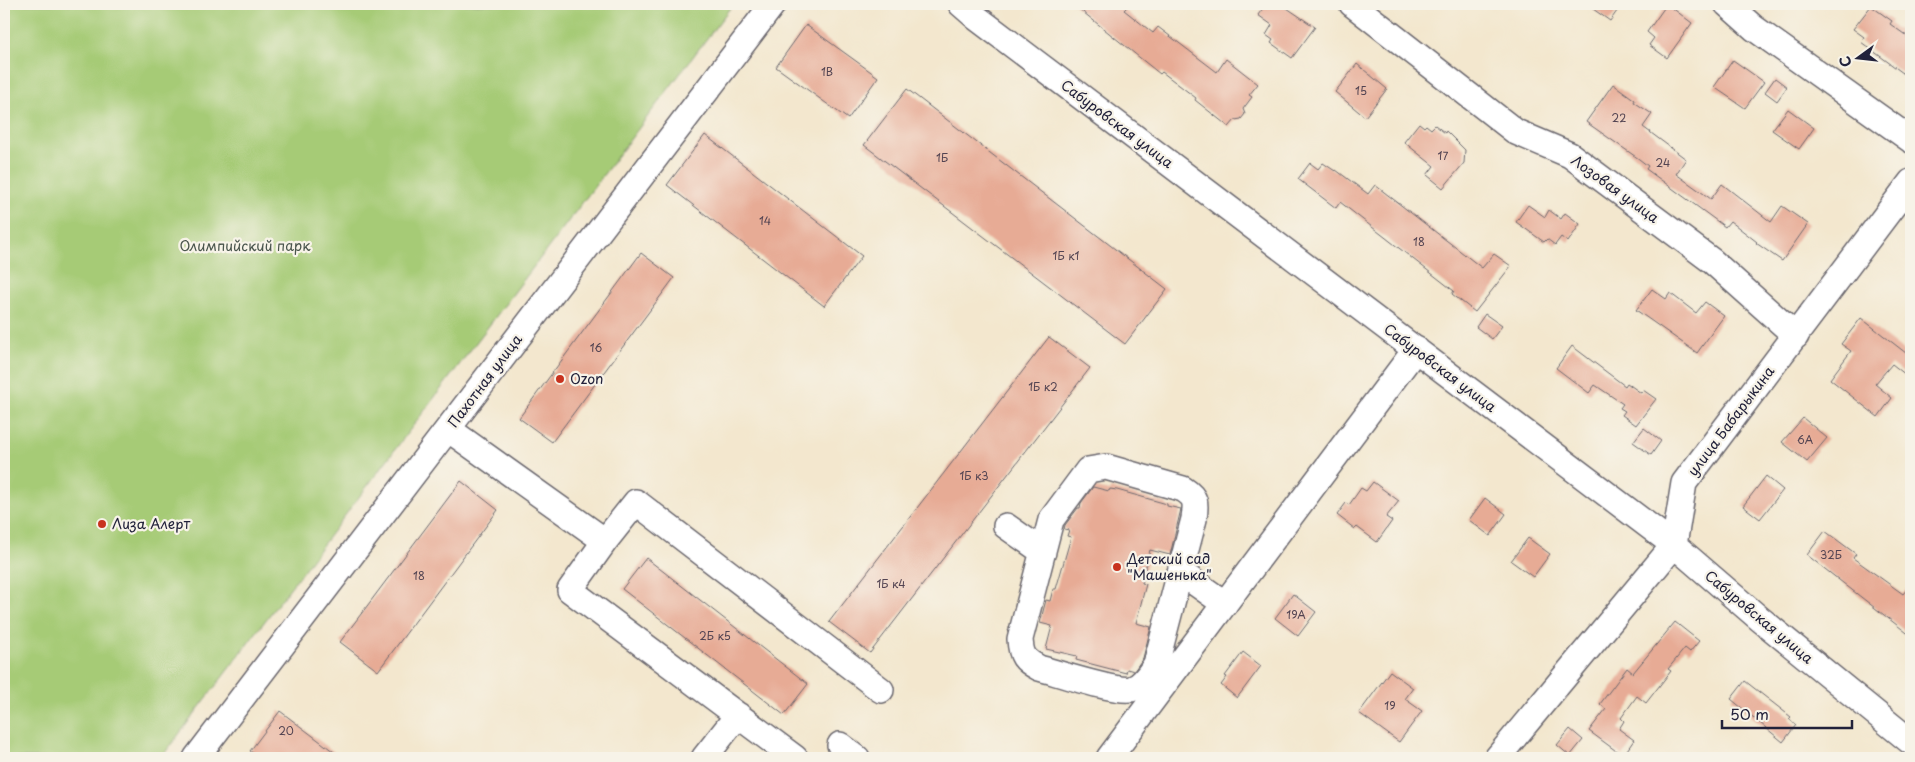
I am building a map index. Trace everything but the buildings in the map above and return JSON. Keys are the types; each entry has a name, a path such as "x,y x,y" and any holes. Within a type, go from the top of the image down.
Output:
{"street":[{"name":"Пахотная улица","path":"196,758 773,4"},
{"name":"Сабуровская улица","path":"961,4 1674,545 1760,620 1911,742"},
{"name":"Лозовая улица","path":"1352,4 1516,132 1570,155 1704,255 1796,336"},
{"path":"1727,4 1754,28 1911,140"},
{"name":"улица Бабарыкина","path":"1674,545 1684,483 1911,182"},
{"path":"1109,758 1416,349"},
{"path":"448,429 605,541"},
{"path":"1106,467 1183,489 1193,496 1196,505 1194,519 1180,572 1156,664 1144,681 1132,689 1116,689 1039,668 1028,662 1021,653 1020,639 1051,520 1088,470 1106,467"},
{"path":"795,758 570,590 636,502 881,690"},
{"path":"1006,526 1043,552"},
{"path":"1499,758 1674,545"},
{"path":"1180,572 1225,604"},
{"path":"704,758 738,715"}],"green space":[{"name":"Олимпийский парк","path":"4,4 733,4 161,758 4,758"}],"place":[{"name":"Ozon","path":"560,379"},
{"name":"Лиза Алерт","path":"102,524"},
{"name":"Детский сад \"Машенька\"","path":"1117,567"}]}
